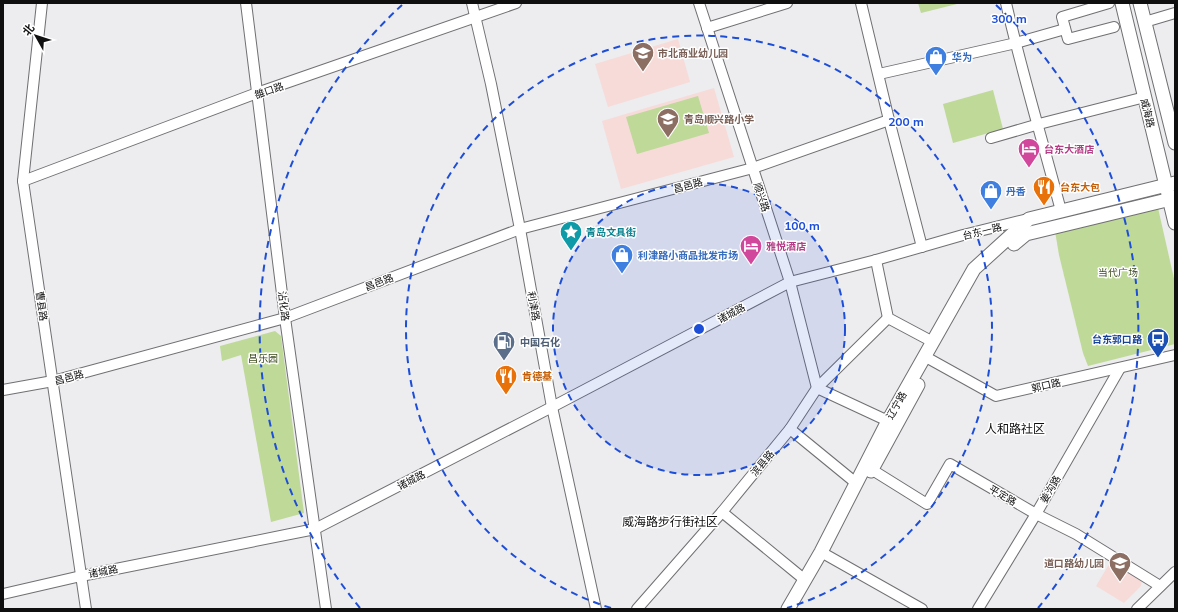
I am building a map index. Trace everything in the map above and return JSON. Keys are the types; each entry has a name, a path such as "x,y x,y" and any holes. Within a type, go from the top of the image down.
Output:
{"main road":[{"name":"威海路","path":"1122,3 1144,97 1171,184 1175,223"},
{"name":"威海路","path":"1140,3 1175,143"},
{"name":"台东一路","path":"1029,219 1171,184"},
{"name":"辽宁路","path":"788,609 823,553 856,482 868,468 888,421 980,275 1026,234 1172,198"},
{"name":"辽宁路","path":"795,609 868,468 928,359 933,342 974,269 1029,219"}],"street":[{"name":"曹县路","path":"42,3 23,181 86,609"},
{"name":"沾化路","path":"246,3 285,318 326,609"},
{"name":"利津路","path":"472,3 520,229 552,407 596,609"},
{"name":"雒口路","path":"23,181 257,93 516,3"},
{"name":"顺兴路","path":"699,3 790,282 818,388"},
{"path":"707,28 787,3"},
{"path":"861,3 889,120 922,247"},
{"path":"1006,3 1061,211"},
{"path":"1108,3 1062,17 1068,39 1114,28"},
{"path":"1148,21 1175,14"},
{"path":"879,74 1016,43 1065,28"},
{"path":"991,138 1038,124 1144,97"},
{"name":"昌邑路","path":"3,390 53,381 285,318 520,229 753,168 889,120"},
{"name":"台东一路","path":"790,282 876,260 963,235 1029,219"},
{"path":"876,260 888,318 933,342"},
{"name":"诸城路","path":"3,594 81,576 315,529 790,282"},
{"name":"滨县路","path":"637,609 722,512 790,429 818,388 888,318"},
{"name":"郭口路","path":"928,359 996,396 1175,355"},
{"name":"姜沟路","path":"978,609 1036,514 1120,368"},
{"path":"818,388 888,421"},
{"path":"790,429 856,482"},
{"name":"平定路","path":"868,468 927,504 950,464 1036,514 1076,534 1160,586"},
{"path":"722,512 805,580"},
{"path":"823,553 922,609"},
{"path":"1137,609 1175,572"}],"shaded area":[{"name":"市北商业幼儿园","path":"678,39 690,82 608,107 595,64"},
{"name":"青岛顺兴路小学","path":"714,88 734,157 621,189 602,121"},
{"name":"道口路幼儿园","path":"1111,561 1142,580 1141,586 1124,603 1096,586"}],"green space":[{"path":"918,3 961,3 921,13"},
{"path":"993,90 1003,129 953,143 943,104"},
{"path":"698,96 709,133 637,154 626,117"},
{"name":"当代广场","path":"1158,208 1175,283 1175,344 1088,366 1083,353 1059,255 1055,231"},
{"name":"昌乐园","path":"275,331 281,336 304,513 271,522 241,355 222,361 220,346"}],"place":[{"name":"市北商业幼儿园","path":"643,72"},
{"name":"华为","path":"936,76"},
{"name":"青岛顺兴路小学","path":"668,138"},
{"name":"台东大酒店","path":"1029,168"},
{"name":"台东大包","path":"1044,206"},
{"name":"丹香","path":"991,210"},
{"name":"青岛文具街","path":"571,252"},
{"name":"雅悦酒店","path":"751,266"},
{"name":"利津路小商品批发市场","path":"622,274"},
{"name":"台东郭口路","path":"1158,358"},
{"name":"中国石化","path":"504,362"},
{"name":"肯德基","path":"506,396"},
{"name":"道口路幼儿园","path":"1120,582"}],"district":[{"name":"人和路社区","path":"1015,429"},
{"name":"威海路步行街社区","path":"670,522"}]}
